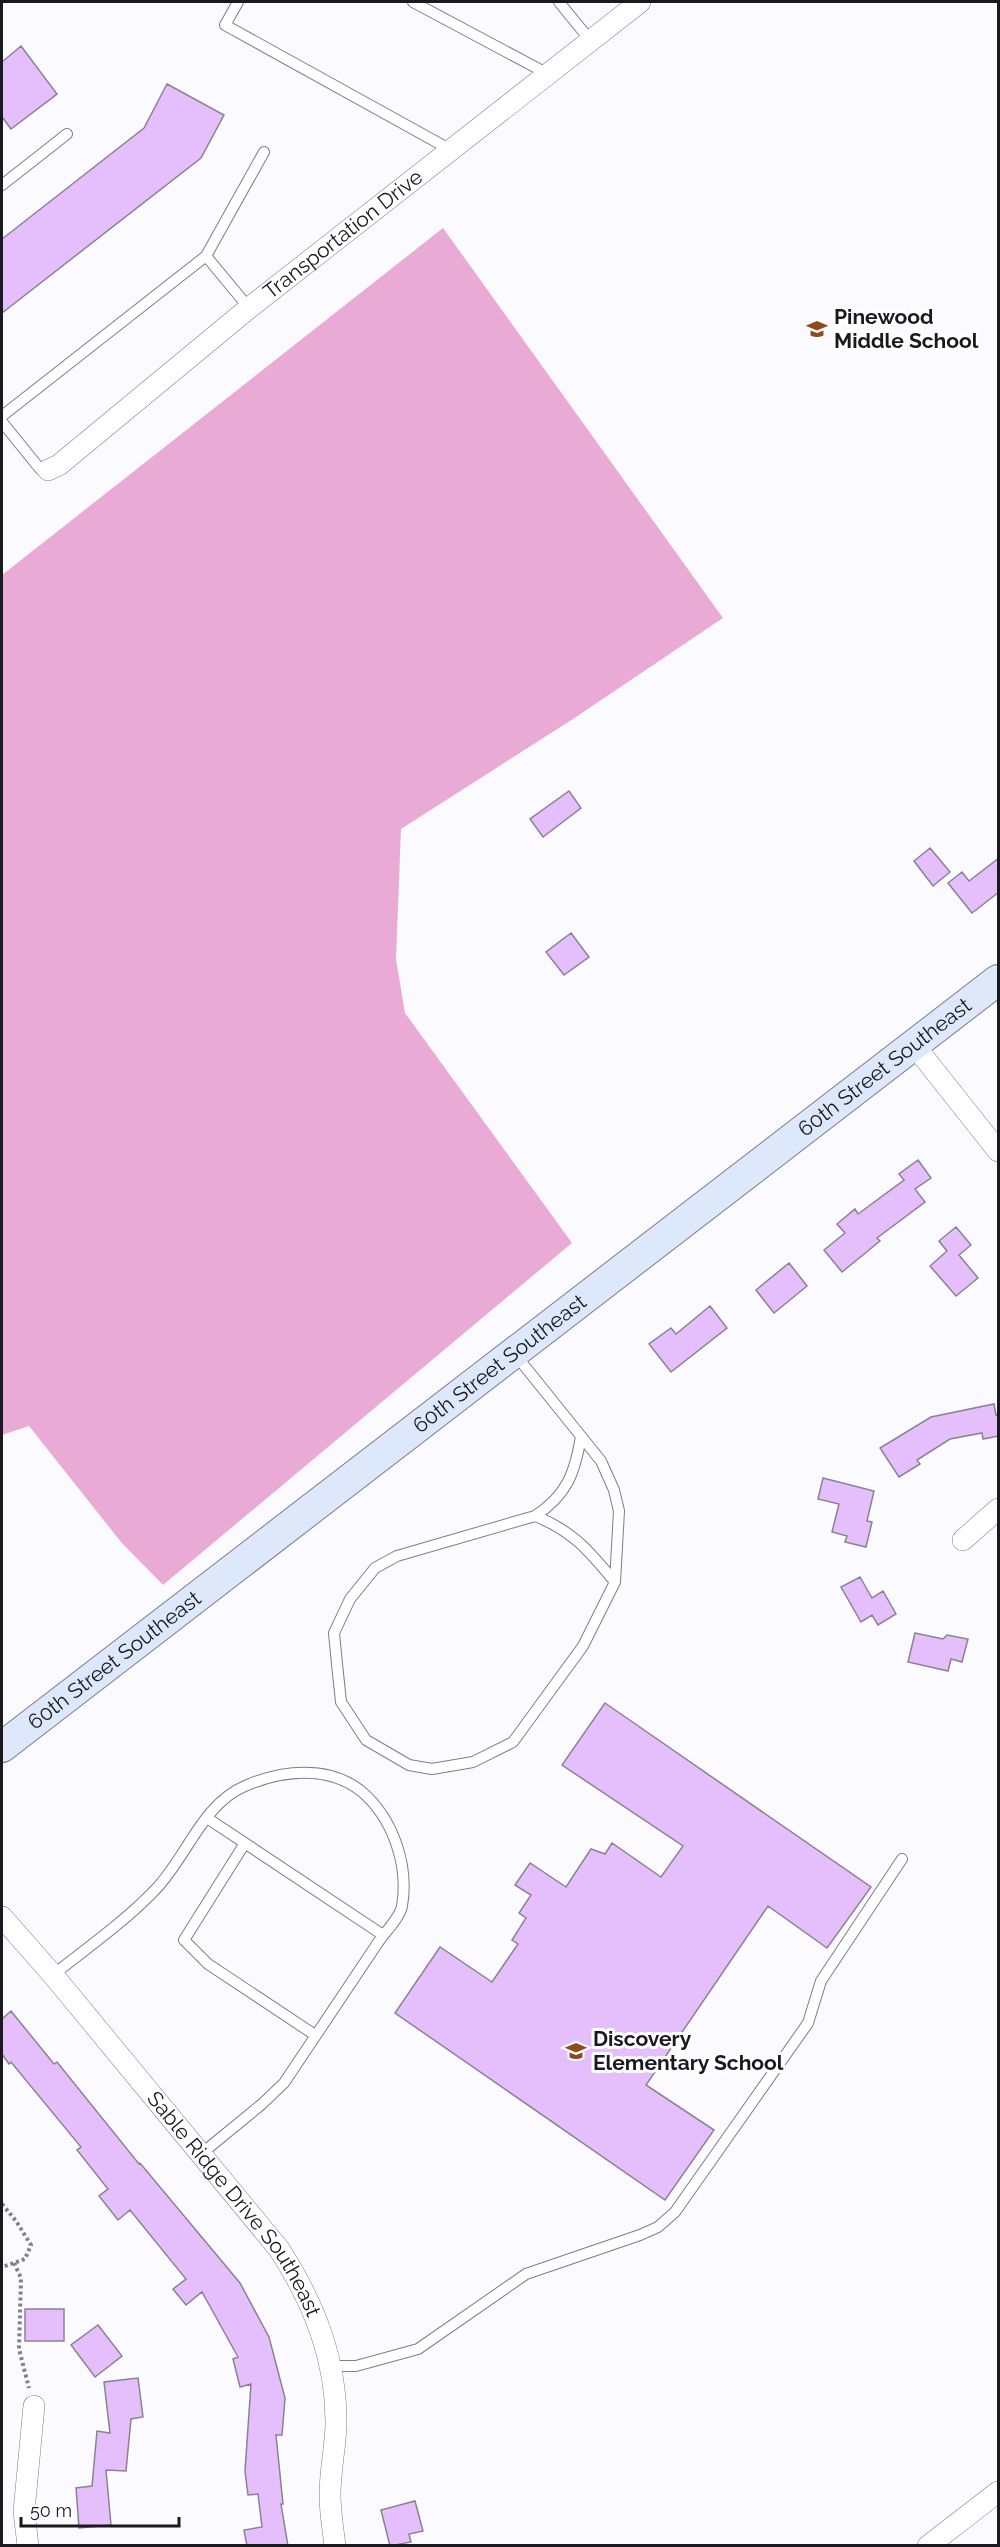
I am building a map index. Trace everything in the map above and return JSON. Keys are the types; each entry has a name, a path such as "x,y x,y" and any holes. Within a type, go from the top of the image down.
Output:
{"main road":[{"name":"60th Street Southeast","path":"2,1746 513,1351 999,980"}],"street":[{"name":"Transportation Drive","path":"48,470 59,465 249,308 640,2"},
{"path":"914,1045 999,1151"},
{"path":"963,1540 999,1509"},
{"name":"Sable Ridge Drive Southeast","path":"2,1917 53,1975 279,2249 300,2280 316,2316 331,2366 335,2393 336,2425 330,2493 335,2546"},
{"path":"28,2546 24,2511 34,2406"},
{"path":"928,2546 999,2492"}],"lane":[{"path":"238,2 225,25 451,150"},
{"path":"413,2 549,74"},
{"path":"559,2 591,40"},
{"path":"2,185 67,134"},
{"path":"2,416 206,256 264,152"},
{"path":"206,256 249,308"},
{"path":"2,422 41,470 48,470"},
{"path":"513,1351 581,1436 601,1461 614,1490 619,1511 615,1582 583,1646 513,1743 473,1762 432,1769 409,1766 366,1740 341,1702 334,1633 350,1599 375,1568 397,1556 535,1516 553,1504 566,1486 576,1464 581,1436"},
{"path":"535,1516 557,1525 588,1549 615,1582"},
{"path":"53,1975 129,1915 154,1891 174,1869 207,1818 223,1798 244,1786 273,1777 301,1772 345,1780 379,1810 399,1848 402,1908 284,2083 201,2154"},
{"path":"207,1818 383,1935"},
{"path":"245,1843 184,1940 208,1964 315,2036"},
{"path":"331,2366 356,2366 418,2349 526,2274 640,2235 658,2227 675,2212 808,2023 821,1981 902,1859"}],"path":[{"path":"2,2204 32,2245 25,2259 2,2267"},
{"path":"14,2263 21,2278 19,2349 34,2406"}],"shaded area":[{"path":"443,228 723,618 573,719 401,829 396,959 405,1013 572,1243 163,1585 121,1542 29,1426 2,1435 2,575"}],"building":[{"path":"21,46 57,94 11,129 2,117 2,62"},
{"path":"167,84 224,115 201,158 2,313 2,239 144,128"},
{"path":"569,791 581,808 543,837 530,819"},
{"path":"930,848 950,872 933,886 914,861"},
{"path":"999,858 999,892 972,913 948,883 962,872 969,881"},
{"path":"571,933 589,957 564,975 546,952"},
{"path":"918,1160 931,1178 915,1189 925,1202 877,1238 880,1241 842,1272 824,1250 845,1233 837,1224 855,1209 858,1214 904,1180 899,1174"},
{"path":"956,1227 971,1245 959,1255 978,1278 956,1296 930,1266 947,1251 939,1241"},
{"path":"789,1263 807,1286 774,1313 756,1290"},
{"path":"710,1306 727,1328 671,1372 649,1344 671,1328 676,1334"},
{"path":"994,1404 996,1415 999,1414 999,1436 983,1439 982,1433 950,1439 917,1460 920,1464 899,1477 880,1448 931,1417"},
{"path":"823,1478 874,1491 867,1521 872,1522 866,1547 845,1542 847,1536 832,1532 839,1504 818,1499"},
{"path":"860,1577 872,1598 883,1591 896,1614 878,1625 872,1615 861,1622 841,1587"},
{"path":"915,1633 943,1639 947,1635 968,1639 962,1662 951,1659 948,1671 908,1662"},
{"name":"Discovery Elementary School","path":"605,1703 871,1887 827,1948 768,1906 646,2085 714,2130 665,2200 395,2013 440,1947 492,1982 518,1944 512,1940 526,1918 519,1913 531,1895 515,1885 530,1863 566,1887 591,1849 605,1854 612,1843 661,1877 683,1846 562,1765"},
{"path":"11,2011 54,2064 57,2062 139,2164 240,2283 269,2337 285,2398 282,2435 276,2435 283,2504 281,2504 288,2546 247,2546 244,2530 262,2527 258,2494 248,2495 245,2471 251,2384 240,2387 233,2359 238,2357 202,2292 186,2305 173,2289 186,2279 130,2210 118,2220 99,2196 108,2189 77,2150 81,2147 2,2054 2,2019"},
{"path":"25,2309 64,2309 64,2341 25,2341"},
{"path":"98,2325 122,2356 95,2377 71,2345"},
{"path":"138,2378 143,2417 131,2419 126,2471 106,2470 111,2525 79,2528 76,2488 92,2486 97,2431 110,2433 104,2382"},
{"path":"415,2501 423,2531 409,2534 411,2542 390,2546 381,2510"}],"place":[{"name":"Pinewood Middle School","path":"817,329"},
{"name":"Discovery Elementary School","path":"576,2051"}]}
